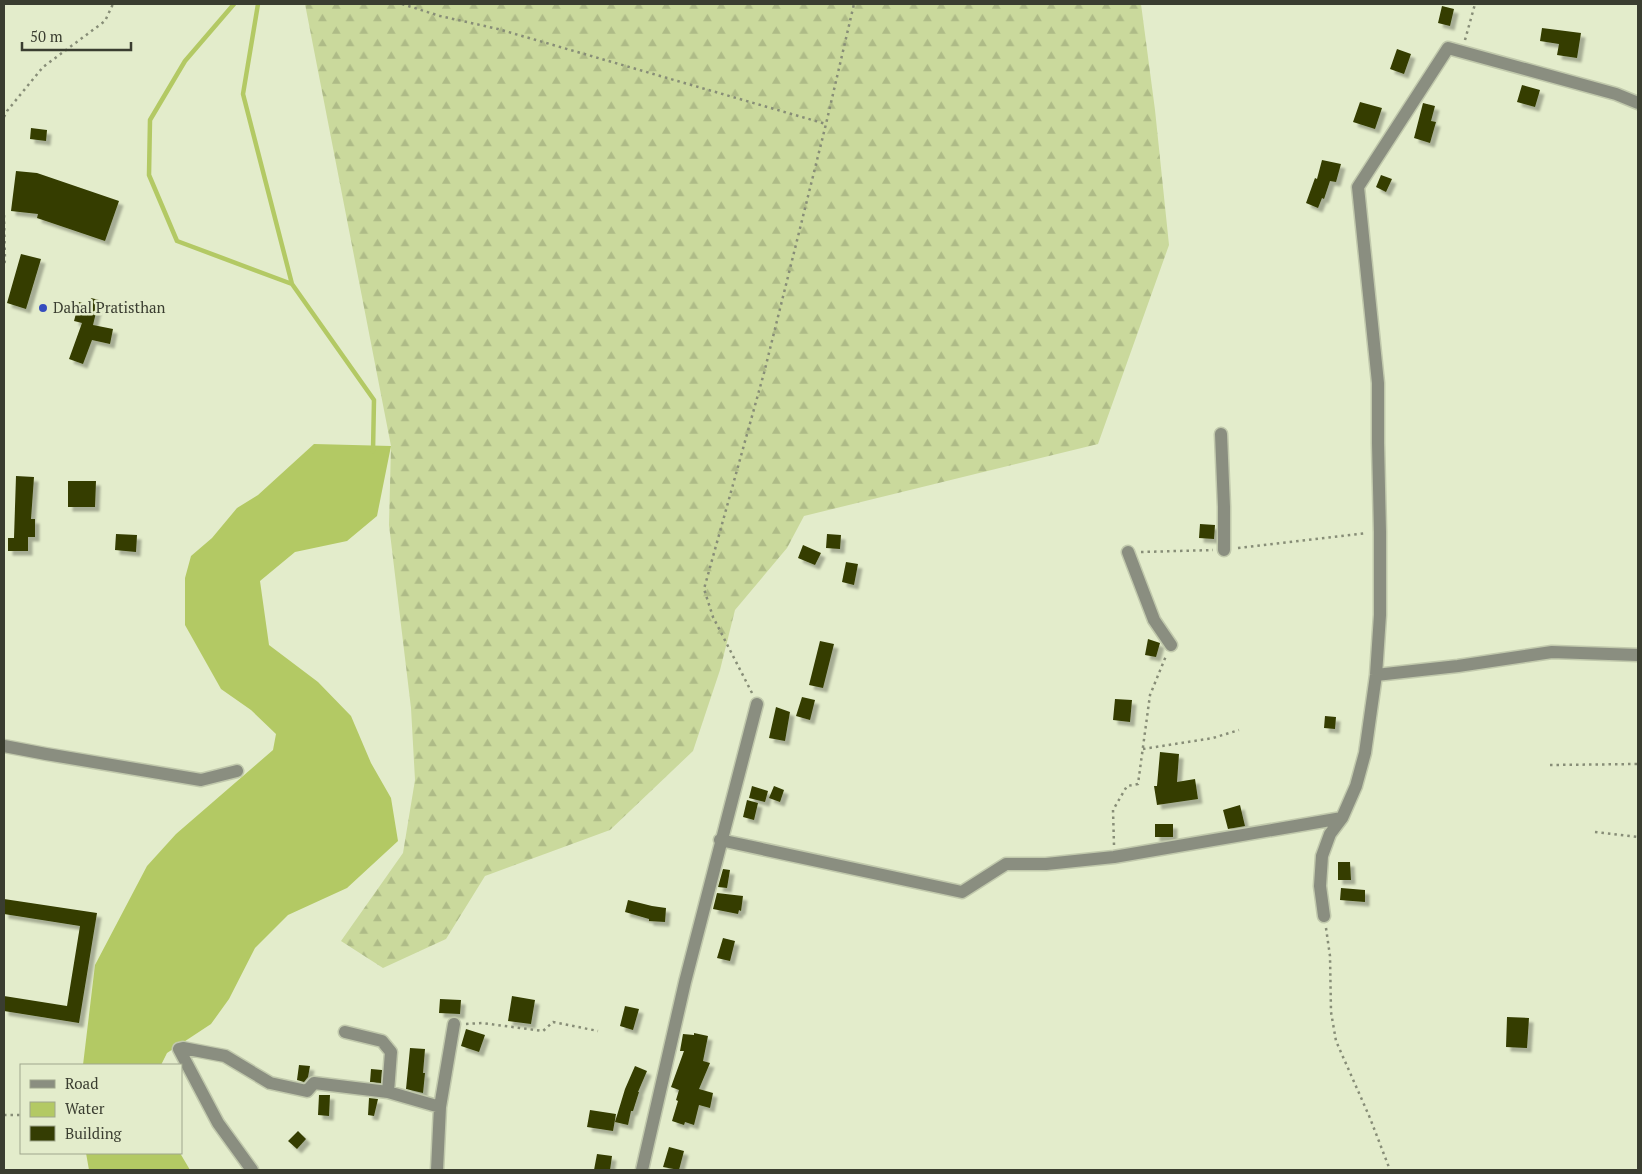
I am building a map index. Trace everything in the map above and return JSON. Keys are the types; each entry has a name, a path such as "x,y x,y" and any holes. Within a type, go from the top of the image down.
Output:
{"street":[{"path":"1324,916 1320,886 1322,856 1330,834 1342,818 1356,786 1365,753 1376,675 1380,615 1378,383 1358,187 1448,48 1616,94 1638,103"},
{"path":"1221,434 1224,550"},
{"path":"1128,552 1154,620 1171,645"},
{"path":"1376,675 1458,666 1552,652 1638,655"},
{"path":"642,1170 720,840 757,704"},
{"path":"4,746 201,780 238,771"},
{"path":"720,840 962,892 1006,864 1046,864 1114,857 1342,818"},
{"path":"437,1170 440,1107 454,1024"},
{"path":"345,1032 382,1041 391,1052 388,1092"},
{"path":"252,1170 218,1123 179,1049 183,1048 225,1056 270,1083 307,1091 314,1083 388,1092 440,1107"}],"path":[{"path":"4,117 43,67 105,21 113,4"},
{"path":"402,4 440,16 498,29 826,124"},
{"path":"757,704 714,617 704,589 764,373 854,4"},
{"path":"1462,52 1474,4"},
{"path":"4,215 4,266"},
{"path":"1128,552 1224,550 1380,532"},
{"path":"1114,857 1113,810 1126,786 1138,784 1150,696 1171,645"},
{"path":"1143,749 1213,738 1239,730"},
{"path":"1550,765 1638,764"},
{"path":"1594,832 1638,837"},
{"path":"1324,916 1330,956 1331,1012 1336,1041 1370,1118 1390,1170"},
{"path":"454,1024 482,1023 543,1032 553,1022 598,1031"},
{"path":"4,1114 20,1115"}],"green space":[{"path":"305,4 1141,4 1155,110 1169,245 1098,444 804,516 787,548 735,610 720,670 693,751 610,830 485,876 446,939 383,968 341,941 403,853 415,780 411,708 389,525 391,446"}],"water":[{"path":"314,444 391,446 377,516 347,541 295,552 260,581 269,645 318,682 351,716 371,763 391,798 398,841 347,888 288,915 255,948 229,999 211,1024 167,1053 162,1064 83,1064 95,965 147,866 176,834 273,750 276,734 251,710 221,689 185,625 185,578 191,556 212,538 237,508 258,495"},
{"path":"86,1154 181,1154 190,1170 89,1170"}],"building":[{"path":"1442,6 1454,9 1450,26 1438,23"},
{"path":"1542,28 1581,33 1577,58 1557,55 1559,44 1540,41"},
{"path":"1397,49 1411,54 1404,74 1390,69"},
{"path":"1522,85 1540,90 1535,107 1517,102"},
{"path":"1360,102 1382,108 1375,129 1353,122"},
{"path":"1423,103 1435,106 1431,121 1436,122 1430,143 1414,138"},
{"path":"31,128 47,130 46,141 30,139"},
{"path":"1322,160 1341,164 1336,182 1330,181 1324,199 1322,198 1318,208 1306,203 1315,178 1317,179"},
{"path":"16,171 37,173 119,201 105,241 37,218 38,214 11,211"},
{"path":"1381,175 1392,179 1386,192 1376,187"},
{"path":"21,254 41,259 26,309 7,303"},
{"path":"91,298 99,300 93,325 113,329 110,344 92,340 83,364 69,359 82,323 74,321 79,302 89,305"},
{"path":"16,476 34,477 31,519 35,519 35,537 28,537 28,551 8,551 8,538 14,538"},
{"path":"68,481 96,481 95,507 68,507"},
{"path":"1200,524 1215,525 1214,539 1199,538"},
{"path":"116,534 137,535 136,552 115,550"},
{"path":"827,534 841,535 840,549 826,548"},
{"path":"803,545 821,553 815,565 798,558"},
{"path":"846,562 858,564 854,585 842,582"},
{"path":"1148,639 1160,643 1156,657 1145,655"},
{"path":"820,641 834,644 823,688 809,685"},
{"path":"802,697 815,700 810,720 796,716"},
{"path":"1115,699 1132,700 1130,722 1113,720"},
{"path":"776,707 790,712 785,741 769,738"},
{"path":"1325,716 1336,717 1335,729 1324,728"},
{"path":"1160,752 1179,754 1177,782 1195,779 1198,799 1157,805 1154,786 1157,786"},
{"path":"752,786 768,791 765,802 749,798"},
{"path":"774,786 784,790 780,802 769,798"},
{"path":"747,800 758,803 754,820 743,817"},
{"path":"1240,805 1245,826 1228,829 1223,810"},
{"path":"1155,824 1173,824 1173,837 1155,837"},
{"path":"1338,862 1350,862 1351,880 1338,880"},
{"path":"723,869 730,870 727,888 718,887"},
{"path":"1341,888 1365,890 1365,902 1340,900"},
{"path":"717,893 743,896 741,911 739,910 738,914 713,909"},
{"path":"4,899 97,913 79,1023 4,1011 4,996 67,1006 80,926 4,914"},
{"path":"628,900 666,908 665,922 649,921 649,919 625,912"},
{"path":"723,938 735,941 730,961 717,958"},
{"path":"512,996 535,1000 531,1024 508,1021"},
{"path":"440,999 461,1000 460,1014 439,1013"},
{"path":"625,1006 639,1009 633,1030 620,1026"},
{"path":"1507,1017 1529,1018 1527,1048 1506,1047"},
{"path":"466,1029 485,1035 479,1052 461,1046"},
{"path":"694,1033 708,1036 703,1061 710,1063 699,1089 713,1093 710,1108 699,1105 694,1125 685,1122 684,1125 672,1121 679,1090 671,1087 684,1051 680,1051 683,1034 694,1035"},
{"path":"410,1048 425,1049 423,1093 406,1089"},
{"path":"299,1065 310,1066 308,1077 304,1082 297,1080"},
{"path":"635,1066 647,1071 638,1092 633,1111 631,1111 628,1125 615,1122 625,1089"},
{"path":"371,1069 382,1070 381,1083 370,1082"},
{"path":"319,1095 330,1095 329,1116 318,1115"},
{"path":"369,1098 378,1099 374,1116 368,1115"},
{"path":"590,1110 616,1114 613,1131 587,1127"},
{"path":"298,1131 306,1139 297,1149 288,1141"},
{"path":"669,1147 684,1151 679,1170 663,1167"},
{"path":"597,1154 612,1156 610,1170 594,1170"}],"waterway":[{"path":"234,4 185,61 150,120 149,175 177,241 292,284"},
{"path":"258,4 243,94 292,284 374,400 373,451"}],"place":[{"name":"Dahal Pratisthan","path":"43,308"}]}
